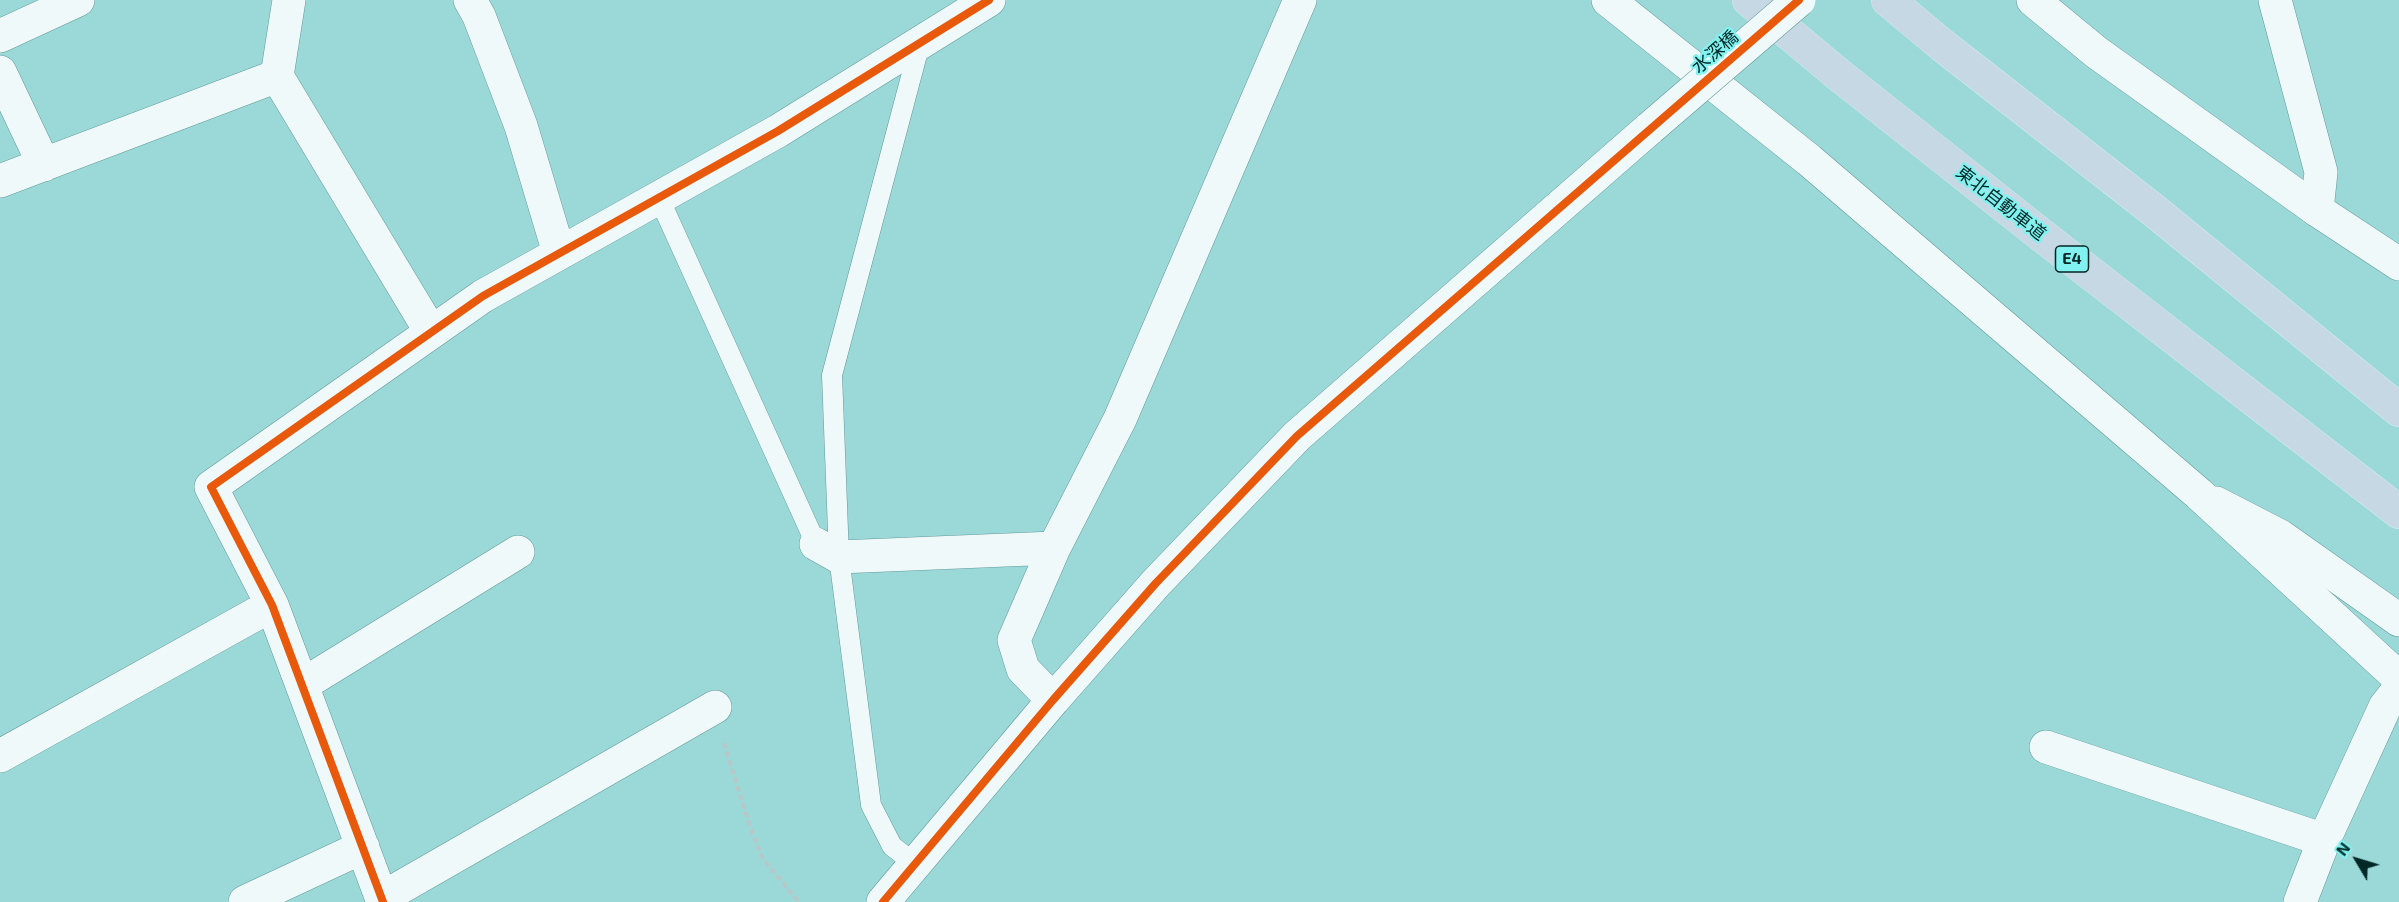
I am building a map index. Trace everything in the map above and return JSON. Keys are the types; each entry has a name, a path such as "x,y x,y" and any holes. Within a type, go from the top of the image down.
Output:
{"highway":[{"name":"東北自動車道","path":"1749,0 1839,75 2040,234 2399,512"},
{"path":"1888,0 2152,209 2399,410"}],"street":[{"path":"0,36 78,0"},
{"path":"289,0 277,76 431,332"},
{"path":"470,0 479,16 521,126 560,253"},
{"path":"715,707 382,900 272,605 211,486 483,296 778,132 989,0"},
{"path":"1053,700 1023,669 1014,640 1054,548 1120,419 1300,0"},
{"path":"1608,0 1809,160 2199,494 2399,678"},
{"name":"水深橋","path":"883,902 1053,700 1156,583 1297,436 1799,0"},
{"path":"2033,0 2097,52 2317,210 2388,256 2399,281"},
{"path":"2275,0 2320,172 2317,210"},
{"path":"0,72 44,165"},
{"path":"0,181 277,76"},
{"path":"2199,494 2280,536 2399,621"},
{"path":"827,550 1054,548"},
{"path":"302,685 518,552"},
{"path":"0,756 272,605"},
{"path":"2300,902 2324,840 2385,707 2399,689"},
{"path":"2046,747 2324,840"},
{"path":"245,902 363,848"}],"lane":[{"path":"915,864 892,846 871,805 827,550 832,375 920,43"},
{"path":"659,198 827,550"}],"path":[{"path":"715,707 750,827 763,859 799,902"}],"cycle path":[{"path":"383,902 272,605 211,487 483,296 778,131 989,0"},
{"path":"883,902 1053,700 1156,583 1297,436 1799,0"}]}
